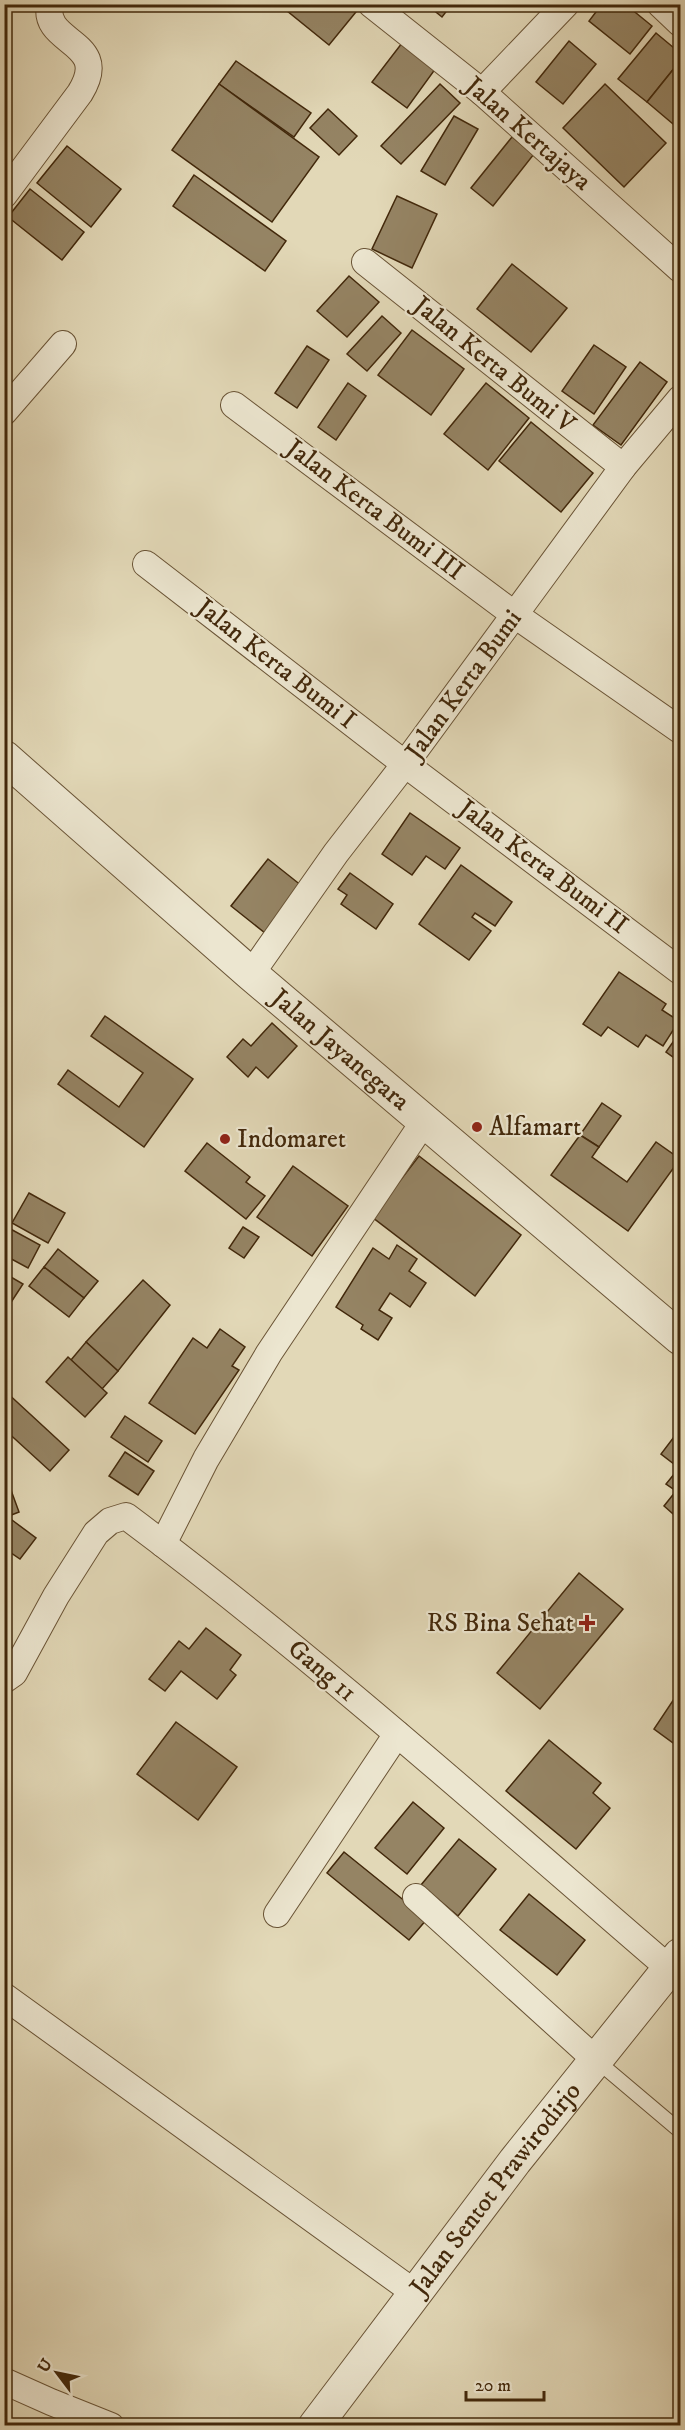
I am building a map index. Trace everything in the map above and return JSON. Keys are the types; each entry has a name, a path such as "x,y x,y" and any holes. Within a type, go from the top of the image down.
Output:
{"street":[{"path":"4,195 80,93 88,76 90,65 87,55 52,24 49,15 50,4"},
{"name":"Jalan Kertajaya","path":"371,4 482,92 681,269"},
{"path":"482,92 567,4"},
{"path":"660,4 681,23"},
{"name":"Jalan Kerta Bumi V","path":"365,262 623,467"},
{"path":"4,412 63,344"},
{"name":"Jalan Kerta Bumi","path":"251,974 336,853 405,764 623,467 681,399"},
{"name":"Jalan Kerta Bumi III","path":"234,405 515,615 681,730"},
{"name":"Jalan Kerta Bumi I","path":"146,564 405,764"},
{"name":"Jalan Jayanegara","path":"4,757 251,974 681,1338"},
{"name":"Jalan Kerta Bumi II","path":"405,764 681,971"},
{"path":"163,1544 206,1459 269,1353 425,1120"},
{"name":"Gang 11","path":"4,1680 14,1673 56,1596 96,1533 110,1521 126,1516 245,1608 675,1962"},
{"path":"277,1914 397,1734"},
{"path":"416,1897 596,2060"},
{"name":"Jalan Sentot Prawirodirjo","path":"315,2426 415,2293 675,1962"},
{"path":"4,1996 415,2293"},
{"path":"4,2381 111,2426"}],"lane":[{"path":"596,2060 681,2131"}],"building":[{"path":"282,4 357,4 360,7 329,45 281,6"},
{"path":"426,4 452,4 442,17"},
{"path":"602,4 625,4 652,26 630,54 589,21"},
{"path":"656,33 680,53 680,61 647,102 618,79"},
{"path":"569,41 596,64 563,104 536,82"},
{"path":"402,43 436,68 407,108 372,82"},
{"path":"236,61 311,113 294,137 219,84"},
{"path":"680,61 680,115 673,124 647,102"},
{"path":"219,84 319,157 272,222 172,150"},
{"path":"440,84 460,103 401,164 381,146"},
{"path":"605,84 666,143 624,187 563,128"},
{"path":"328,109 357,136 339,155 310,128"},
{"path":"454,116 478,129 445,185 421,171"},
{"path":"512,137 534,154 493,206 471,188"},
{"path":"67,146 121,189 91,227 37,183"},
{"path":"194,175 286,241 265,271 173,206"},
{"path":"30,189 84,232 62,260 8,217"},
{"path":"397,196 437,214 412,268 372,249"},
{"path":"512,264 567,308 531,352 477,309"},
{"path":"349,276 379,302 347,337 317,311"},
{"path":"382,316 401,333 367,371 347,354"},
{"path":"412,330 464,369 431,415 378,375"},
{"path":"594,345 626,367 594,414 562,391"},
{"path":"307,346 329,360 297,408 275,393"},
{"path":"640,362 667,382 621,445 593,425"},
{"path":"348,383 366,396 336,440 318,427"},
{"path":"486,383 529,418 488,470 444,434"},
{"path":"531,422 593,473 561,512 499,461"},
{"path":"410,813 460,848 445,869 426,856 412,875 382,854"},
{"path":"268,859 302,886 265,933 231,906"},
{"path":"461,865 512,902 495,926 475,913 472,917 491,931 469,960 419,924"},
{"path":"350,873 393,904 376,929 341,904 347,895 338,889"},
{"path":"619,972 666,1004 662,1010 679,1021 663,1046 646,1035 638,1047 608,1027 601,1036 583,1024"},
{"path":"105,1016 193,1079 144,1147 58,1084 68,1070 119,1107 143,1073 91,1036"},
{"path":"272,1023 297,1046 268,1078 256,1067 248,1077 227,1057 243,1039 251,1046"},
{"path":"680,1032 680,1062 666,1052"},
{"path":"602,1103 621,1116 599,1147 580,1135"},
{"path":"580,1135 599,1147 592,1157 627,1182 656,1142 680,1159 628,1231 551,1175"},
{"path":"207,1143 250,1177 246,1182 265,1196 246,1219 185,1171"},
{"path":"419,1156 521,1235 475,1296 372,1217"},
{"path":"293,1166 348,1206 312,1256 257,1217"},
{"path":"29,1193 65,1213 48,1243 12,1223"},
{"path":"5,1226 40,1245 28,1268 4,1255"},
{"path":"243,1227 259,1237 244,1258 229,1248"},
{"path":"397,1245 417,1259 409,1271 426,1283 410,1307 390,1293 379,1310 392,1318 378,1340 361,1329 363,1325 336,1307 373,1248 389,1259"},
{"path":"58,1249 98,1281 84,1298 44,1267"},
{"path":"44,1267 84,1298 69,1317 29,1286"},
{"path":"4,1273 23,1284 6,1310 4,1309"},
{"path":"143,1280 170,1305 118,1371 86,1342"},
{"path":"220,1329 245,1347 232,1366 239,1370 195,1434 149,1403 193,1338 207,1348"},
{"path":"86,1342 118,1371 102,1389 71,1360"},
{"path":"68,1357 107,1393 85,1417 46,1382"},
{"path":"4,1390 69,1450 50,1471 4,1429"},
{"path":"125,1416 162,1441 148,1462 111,1437"},
{"path":"680,1429 680,1520 664,1506 676,1491 666,1484 679,1468 661,1454"},
{"path":"125,1452 154,1471 138,1495 109,1476"},
{"path":"8,1482 19,1512 4,1518 4,1483"},
{"path":"12,1520 36,1538 20,1559 4,1548 4,1530"},
{"path":"579,1573 623,1609 540,1709 497,1673"},
{"path":"206,1628 241,1655 230,1670 236,1675 217,1699 181,1671 165,1691 149,1679 179,1641 189,1649"},
{"path":"680,1690 680,1748 654,1729"},
{"path":"176,1722 237,1767 198,1820 137,1774"},
{"path":"549,1740 601,1783 593,1793 610,1808 576,1849 506,1791"},
{"path":"413,1802 444,1828 407,1874 375,1848"},
{"path":"459,1839 496,1869 458,1916 421,1885"},
{"path":"344,1852 427,1919 409,1940 327,1873"},
{"path":"529,1894 585,1940 557,1975 500,1930"}],"place":[{"name":"Alfamart","path":"477,1127"},
{"name":"Indomaret","path":"225,1139"},
{"name":"RS Bina Sehat","path":"587,1623"}]}
